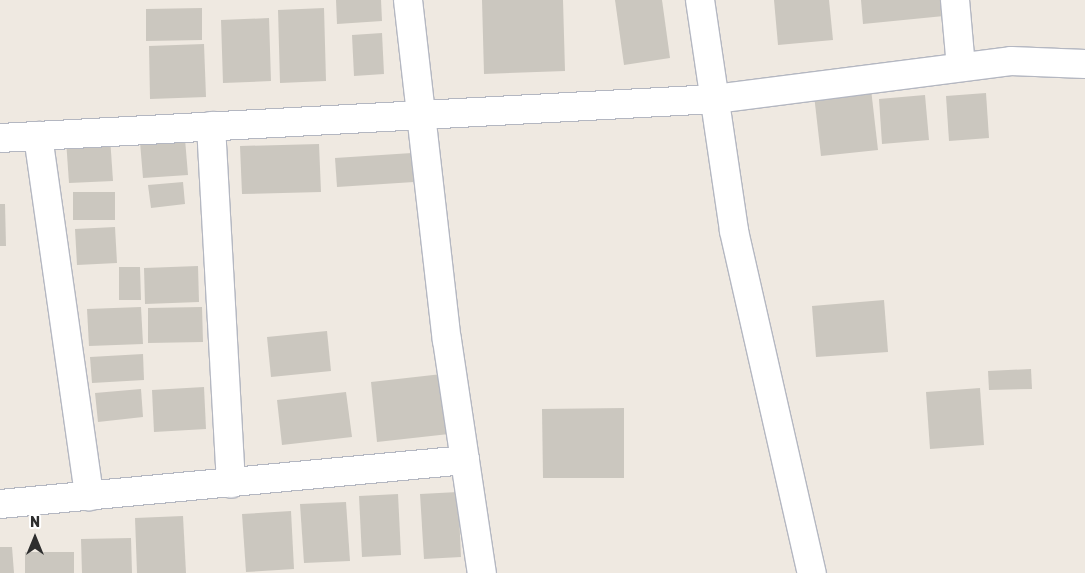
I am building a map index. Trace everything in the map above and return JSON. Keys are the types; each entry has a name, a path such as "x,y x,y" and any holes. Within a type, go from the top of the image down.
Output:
{"street":[{"path":"408,0 423,116 447,340 482,573"},
{"path":"700,0 734,230 812,573"},
{"path":"955,0 962,68"},
{"path":"0,138 715,100 1011,61 1085,64"},
{"path":"211,126 231,482"},
{"path":"38,136 89,496"},
{"path":"0,504 465,460"}],"building":[{"path":"336,0 381,0 382,21 337,24"},
{"path":"482,0 563,0 565,71 484,74"},
{"path":"615,0 662,0 670,58 624,65"},
{"path":"774,0 829,0 833,40 778,45"},
{"path":"861,0 942,0 944,16 863,24"},
{"path":"202,8 202,40 146,41 146,9"},
{"path":"324,8 326,81 280,83 278,10"},
{"path":"269,18 271,81 223,83 221,20"},
{"path":"382,33 384,74 354,76 352,35"},
{"path":"204,44 206,97 150,99 149,46"},
{"path":"871,89 878,150 821,156 814,95"},
{"path":"986,93 989,138 949,141 946,96"},
{"path":"925,95 929,140 882,144 879,99"},
{"path":"110,137 113,181 69,183 66,140"},
{"path":"185,139 188,175 143,178 140,142"},
{"path":"319,144 321,192 242,194 240,146"},
{"path":"412,153 414,182 337,187 335,158"},
{"path":"183,182 185,204 151,208 148,185"},
{"path":"73,192 115,192 115,220 73,220"},
{"path":"0,204 5,204 6,246 0,246"},
{"path":"115,227 117,263 77,265 75,229"},
{"path":"198,266 199,302 145,304 144,268"},
{"path":"119,267 140,267 141,300 119,300"},
{"path":"884,300 888,352 816,357 812,306"},
{"path":"141,307 143,344 89,346 87,309"},
{"path":"202,307 203,342 148,343 148,308"},
{"path":"327,331 331,371 271,377 267,337"},
{"path":"143,354 144,380 92,383 90,357"},
{"path":"1031,369 1032,389 989,390 988,371"},
{"path":"442,374 449,434 377,442 371,382"},
{"path":"204,387 206,429 154,432 152,390"},
{"path":"980,388 984,445 930,449 926,392"},
{"path":"141,389 143,417 98,422 95,393"},
{"path":"346,392 352,437 282,445 277,400"},
{"path":"624,408 624,478 543,478 542,409"},
{"path":"458,492 461,557 424,559 420,494"},
{"path":"398,494 401,555 362,557 359,496"},
{"path":"346,502 350,561 304,563 300,504"},
{"path":"291,511 294,569 246,572 242,514"},
{"path":"183,516 186,573 137,573 135,518"},
{"path":"131,538 132,573 82,573 81,539"},
{"path":"0,547 12,547 14,573 0,573"},
{"path":"25,552 74,552 74,573 25,573"}]}
